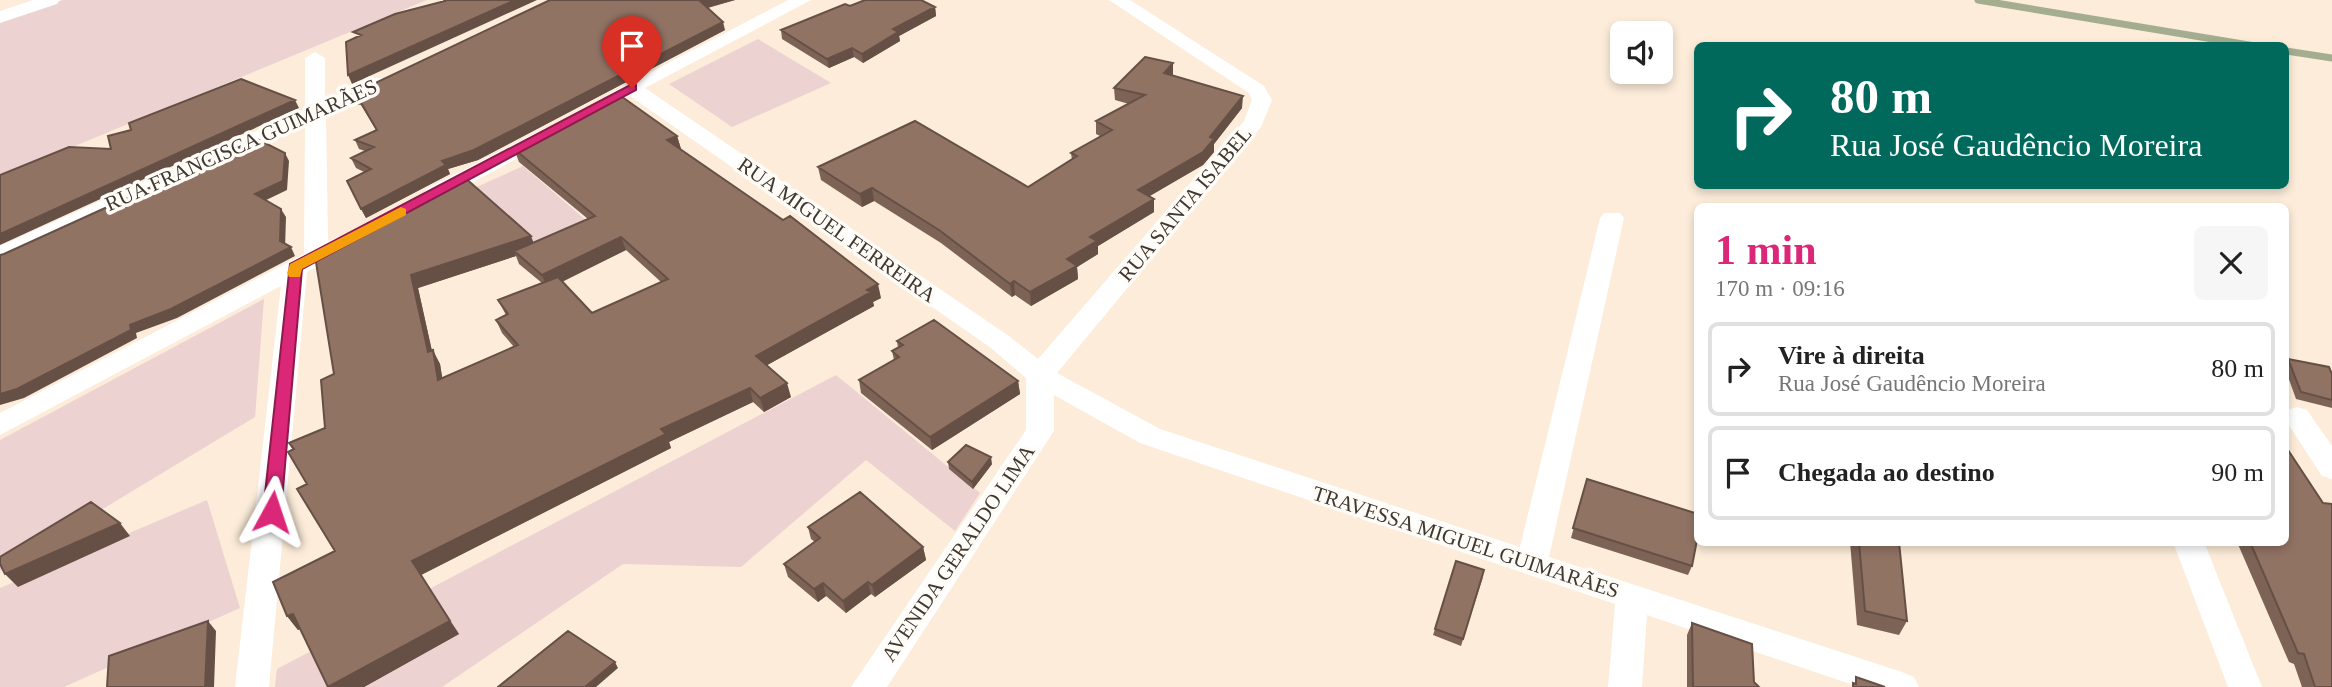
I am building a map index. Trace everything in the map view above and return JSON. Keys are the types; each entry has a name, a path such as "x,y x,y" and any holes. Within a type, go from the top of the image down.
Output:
{"street":[{"path":"0,17 51,0"},
{"path":"595,107 802,0"},
{"name":"RUA SANTA ISABEL","path":"1040,375 1254,124 1262,100 1257,90 1118,0"},
{"path":"253,687 306,262 315,112 315,58"},
{"name":"RUA FRANCISCA GUIMARÃES","path":"0,255 400,73"},
{"name":"RUA MIGUEL FERREIRA","path":"632,88 1000,342 1040,375"},
{"path":"413,205 571,120"},
{"path":"1532,564 1612,218"},
{"path":"0,425 365,231"},
{"name":"TRAVESSA MIGUEL GUIMARÃES","path":"1040,375 1150,436 1902,687"},
{"name":"AVENIDA GERALDO LIMA","path":"867,687 1040,431 1040,375"},
{"path":"2297,417 2332,468"},
{"path":"2190,546 2245,687"},
{"path":"1625,687 1632,597"}],"shaded area":[{"path":"63,0 427,0 0,177 0,22"},
{"path":"758,39 831,83 732,127 669,84"},
{"path":"523,166 595,228 536,249 470,190"},
{"path":"264,299 255,417 0,571 0,440"},
{"path":"836,375 980,493 955,531 866,460 741,567 623,564 442,687 275,687 277,669"},
{"path":"207,500 240,608 64,687 0,687 0,588"}],"building":[{"path":"444,0 515,0 348,75 346,42 361,35 353,32 395,14"},
{"path":"550,0 703,0 700,1 723,22 474,150 442,161 446,165 361,209 347,181 371,169 351,158 374,147 355,140 377,130 357,96 350,95"},
{"path":"865,0 921,0 935,7 893,29 898,32 862,54 852,48 827,59 781,30 845,4 850,6"},
{"path":"1145,57 1173,63 1164,73 1243,96 1210,137 1214,139 1203,152 1138,190 1154,199 1090,237 1097,241 1067,259 1077,266 1030,292 1014,281 1010,284 939,230 872,188 860,194 818,167 915,121 1028,187 1077,156 1071,153 1112,130 1096,121 1145,95 1114,88"},
{"path":"241,79 295,100 0,234 0,175 69,147 111,149 108,136 131,130 129,123"},
{"path":"618,94 677,136 667,140 783,220 790,216 878,284 867,290 871,292 756,356 787,383 760,398 750,388 661,429 666,434 412,561 450,621 328,687 293,614 287,616 273,582 335,551 297,489 307,484 288,452 294,449 289,443 325,428 321,380 334,374 315,256 463,176 531,236 411,275 428,352 433,350 438,380 518,345 496,320 508,314 498,300 558,277 592,313 668,279 621,237 542,275 514,251 595,216 514,149"},
{"path":"257,139 285,153 283,181 255,194 281,209 280,241 291,247 171,309 130,325 131,330 17,389 0,394 0,255"},
{"path":"934,320 1018,381 930,437 859,380 899,357 892,351 903,345 897,341"},
{"path":"2289,359 2329,367 2332,374 2332,400 2301,392"},
{"path":"966,445 991,457 972,482 948,462"},
{"path":"2289,452 2323,503 2332,504 2332,687 2315,687 2304,654 2298,653 2252,546 2289,546"},
{"path":"1587,479 1694,513 1696,546 1692,566 1573,528"},
{"path":"860,492 923,547 872,585 868,582 843,601 823,583 814,589 784,564 820,538 808,527"},
{"path":"91,502 120,523 5,574 0,557"},
{"path":"1859,546 1899,546 1907,621 1865,611"},
{"path":"1456,561 1484,570 1463,639 1435,629"},
{"path":"208,621 205,687 107,687 109,656"},
{"path":"1692,623 1752,644 1754,682 1759,687 1693,687"},
{"path":"568,631 615,662 585,687 498,687"},
{"path":"1856,677 1885,687 1853,687"}],"waterway":[{"path":"1978,0 2231,42"},
{"path":"2289,51 2332,58"}],"slow traffic":[{"path":"294,273 295,267 401,212"}],"route":[{"path":"272,512 295,267 632,88"}]}
